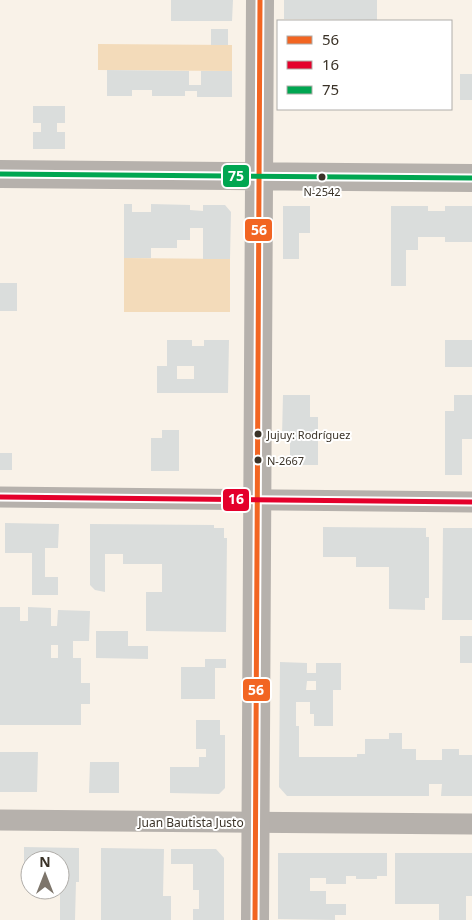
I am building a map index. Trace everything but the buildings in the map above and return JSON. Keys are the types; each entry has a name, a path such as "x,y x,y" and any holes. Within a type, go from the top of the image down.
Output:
{"street":[{"path":"255,920 260,0"},
{"path":"0,174 472,178"},
{"path":"0,497 472,502"},
{"name":"Juan Bautista Justo","path":"0,820 472,824"}],"shaded area":[{"path":"98,44 232,45 232,71 98,70"},
{"path":"124,258 230,259 230,312 124,312"}],"transit line":[{"name":"56","path":"255,920 260,0"},
{"name":"75","path":"0,174 472,178"},
{"name":"16","path":"0,497 472,502"}],"place":[{"name":"N-2542","path":"322,177"},
{"name":"Jujuy: Rodríguez","path":"258,434"},
{"name":"N-2667","path":"258,460"}]}
